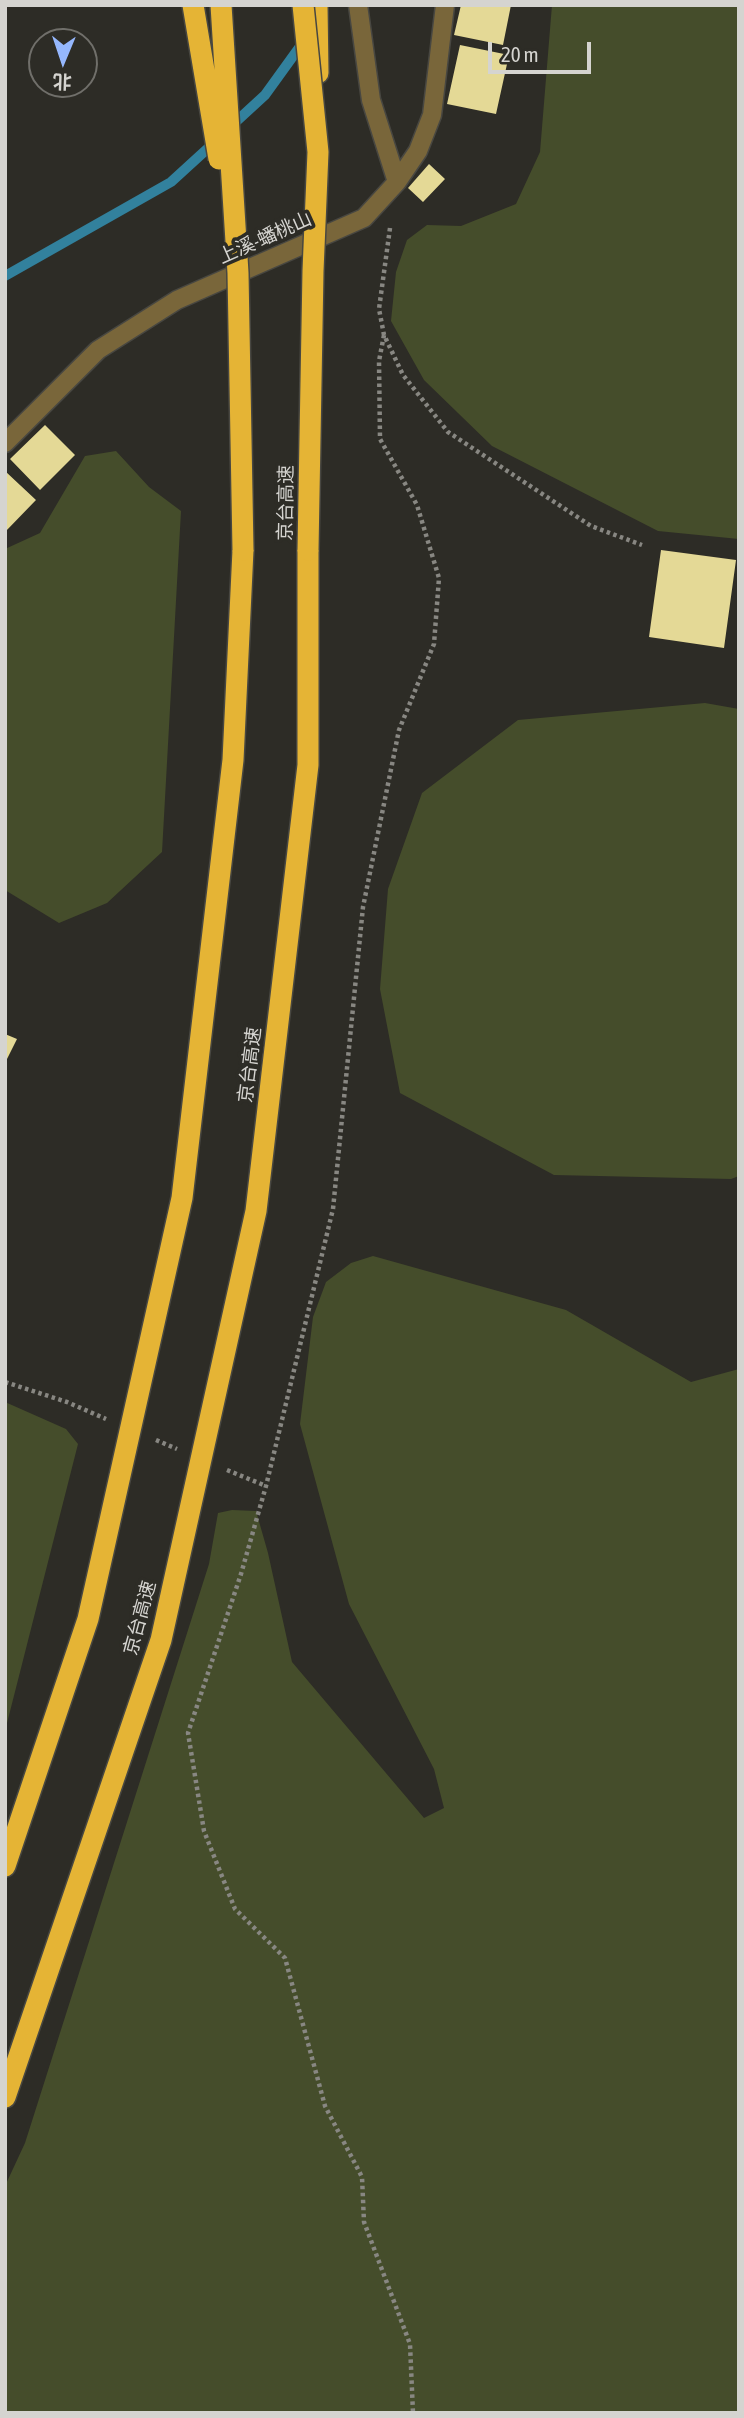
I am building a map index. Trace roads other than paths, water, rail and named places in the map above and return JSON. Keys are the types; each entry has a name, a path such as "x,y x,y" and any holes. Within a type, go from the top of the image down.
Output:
{"highway":[{"path":"193,5 238,273"},
{"path":"5,1866 89,1619 182,1198 233,760 243,550 238,273 221,5"},
{"name":"京台高速","path":"5,2097 161,1640 256,1211 308,765 308,550 318,152 303,5"},
{"path":"317,5 318,152"}],"street":[{"path":"358,5 371,100 397,182"},
{"name":"上溪-蟠桃山","path":"5,443 98,350 177,300 364,218 397,182 418,151 432,115 445,5"}],"waterway":[{"path":"228,129 265,95 304,41"},
{"path":"5,276 171,182 217,140"}]}
